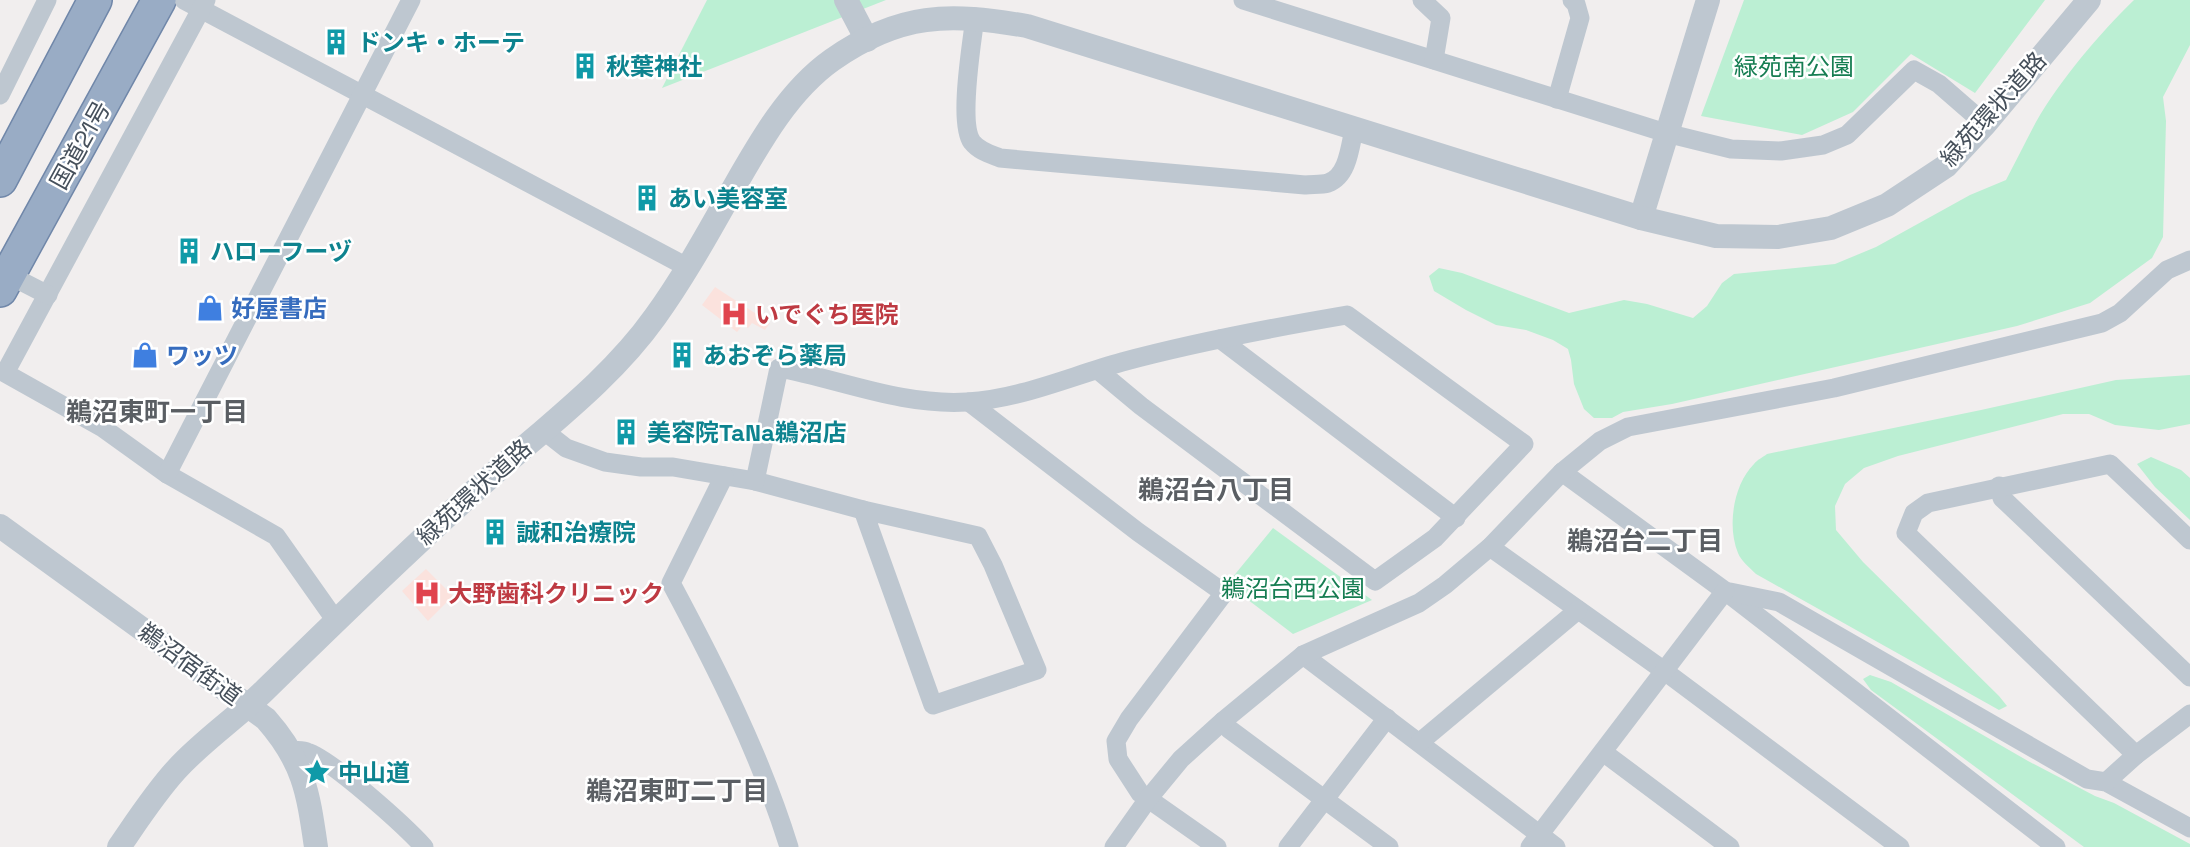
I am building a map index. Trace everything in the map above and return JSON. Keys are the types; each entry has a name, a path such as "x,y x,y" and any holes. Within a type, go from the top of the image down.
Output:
{"highway":[{"path":"0,180 95,0"},
{"name":"国道21号","path":"5,282 159,0"}],"street":[{"path":"0,95 47,0"},
{"path":"167,474 411,0"},
{"path":"846,0 867,40"},
{"path":"1243,0 1271,4 1557,99 1666,133 1731,149 1781,151 1823,145 1847,135 1914,70 1939,84 1985,124"},
{"path":"1422,0 1441,18 1434,60"},
{"path":"1557,99 1580,18 1572,0"},
{"path":"1641,218 1708,0"},
{"name":"緑苑環状道路","path":"119,847 176,769 248,706 446,517 614,366 653,320 689,268 757,147 795,96 830,61 867,40 911,22 931,18 975,17 1027,26 1641,218 1716,236 1778,237 1831,228 1887,205 1946,166 1985,124 2089,0"},
{"path":"335,621 276,536 167,474 103,428 5,373 48,295 197,3 689,268"},
{"path":"975,17 965,121 971,141 981,151 1000,158 1305,185 1328,183 1339,175 1346,162 1354,129"},
{"path":"1114,847 1181,759 1223,721 1303,655 1419,603 1445,585 1490,547 1562,472 1600,441 1628,427 1834,388 2102,323 2120,313 2167,270 2190,260"},
{"path":"5,282 48,295"},
{"path":"755,481 779,368 923,402 969,402 1030,390 1119,363 1256,330 1347,315 1524,444 1435,538 1375,581 1141,406 1099,371"},
{"path":"1220,339 1456,518"},
{"path":"969,402 1131,526 1224,593 1129,719 1116,741 1118,758 1140,793 1217,847"},
{"path":"542,430 566,448 605,462 641,467 673,467 755,481 863,510 978,536 1037,670 933,705 863,510"},
{"path":"2136,754 1906,533 1914,513 1928,503 2110,464 2190,540"},
{"path":"1562,472 1725,591 2056,847"},
{"path":"724,476 671,583 745,727 776,805 789,847"},
{"path":"1999,486 2002,498 2190,677"},
{"name":"鵜沼宿街道","path":"0,526 266,719 291,750 301,770 309,795 316,847"},
{"path":"1490,547 1663,670 1900,847"},
{"path":"1534,841 1725,591"},
{"path":"1725,591 1779,602 2087,779 2106,782 2190,828"},
{"path":"1420,742 1578,610"},
{"path":"1303,655 1420,742 1534,841 1556,847"},
{"path":"2106,782 2136,754 2190,714"},
{"path":"1288,847 1387,718"},
{"path":"1223,721 1229,729 1389,847"},
{"path":"291,750 307,752 331,766 424,847"},
{"path":"1602,752 1730,847"}],"shaded area":[{"name":"いでぐち医院","path":"715,287 770,323 765,330 752,323 748,328 743,325 737,332 702,305"},
{"name":"大野歯科クリニック","path":"426,569 453,596 428,621 402,591"}],"green space":[{"path":"707,0 886,0 662,88"},
{"name":"緑苑南公園","path":"1744,0 2045,0 1975,93 1911,54 1853,112 1802,135 1701,116"},
{"path":"2134,0 2190,0 2190,45 2163,97 2166,121 2163,237 2152,258 2090,303 2017,326 1672,404 1623,412 1612,418 1594,418 1584,409 1574,384 1568,349 1526,330 1496,325 1434,291 1429,276 1439,268 1462,273 1569,313 1624,300 1693,318 1707,306 1722,283 1734,274 1835,264 1876,247 1970,195 2006,180 2036,122 2068,74"},
{"path":"2190,375 2190,424 2159,430 2115,425 2089,414 2063,414 1898,456 1864,468 1845,484 1835,506 1836,530 1863,562 1999,696 2007,706 1999,710 1756,574 1738,553 1733,531 1737,495 1747,473 1767,454 2116,380"},
{"path":"2151,457 2181,470 2190,478 2190,520 2155,487 2137,464"},
{"name":"鵜沼台西公園","path":"1273,528 1372,600 1293,634 1227,584"},
{"path":"1870,675 1891,682 2028,761 2114,803 2190,844 2190,847 2084,847 1871,690 1863,679"}],"place":[{"name":"ドンキ・ホーテ","path":"336,42"},
{"name":"秋葉神社","path":"585,66"},
{"name":"あい美容室","path":"647,198"},
{"name":"ハローフーヅ","path":"189,251"},
{"name":"好屋書店","path":"210,308"},
{"name":"いでぐち医院","path":"734,314"},
{"name":"ワッツ","path":"145,355"},
{"name":"あおぞら薬局","path":"682,355"},
{"name":"美容院TaNa鵜沼店","path":"626,432"},
{"name":"誠和治療院","path":"495,532"},
{"name":"大野歯科クリニック","path":"427,593"},
{"name":"中山道","path":"317,772"}],"district":[{"name":"鵜沼東町一丁目","path":"157,412"},
{"name":"鵜沼台八丁目","path":"1216,490"},
{"name":"鵜沼台二丁目","path":"1645,541"},
{"name":"鵜沼東町二丁目","path":"677,791"}]}
